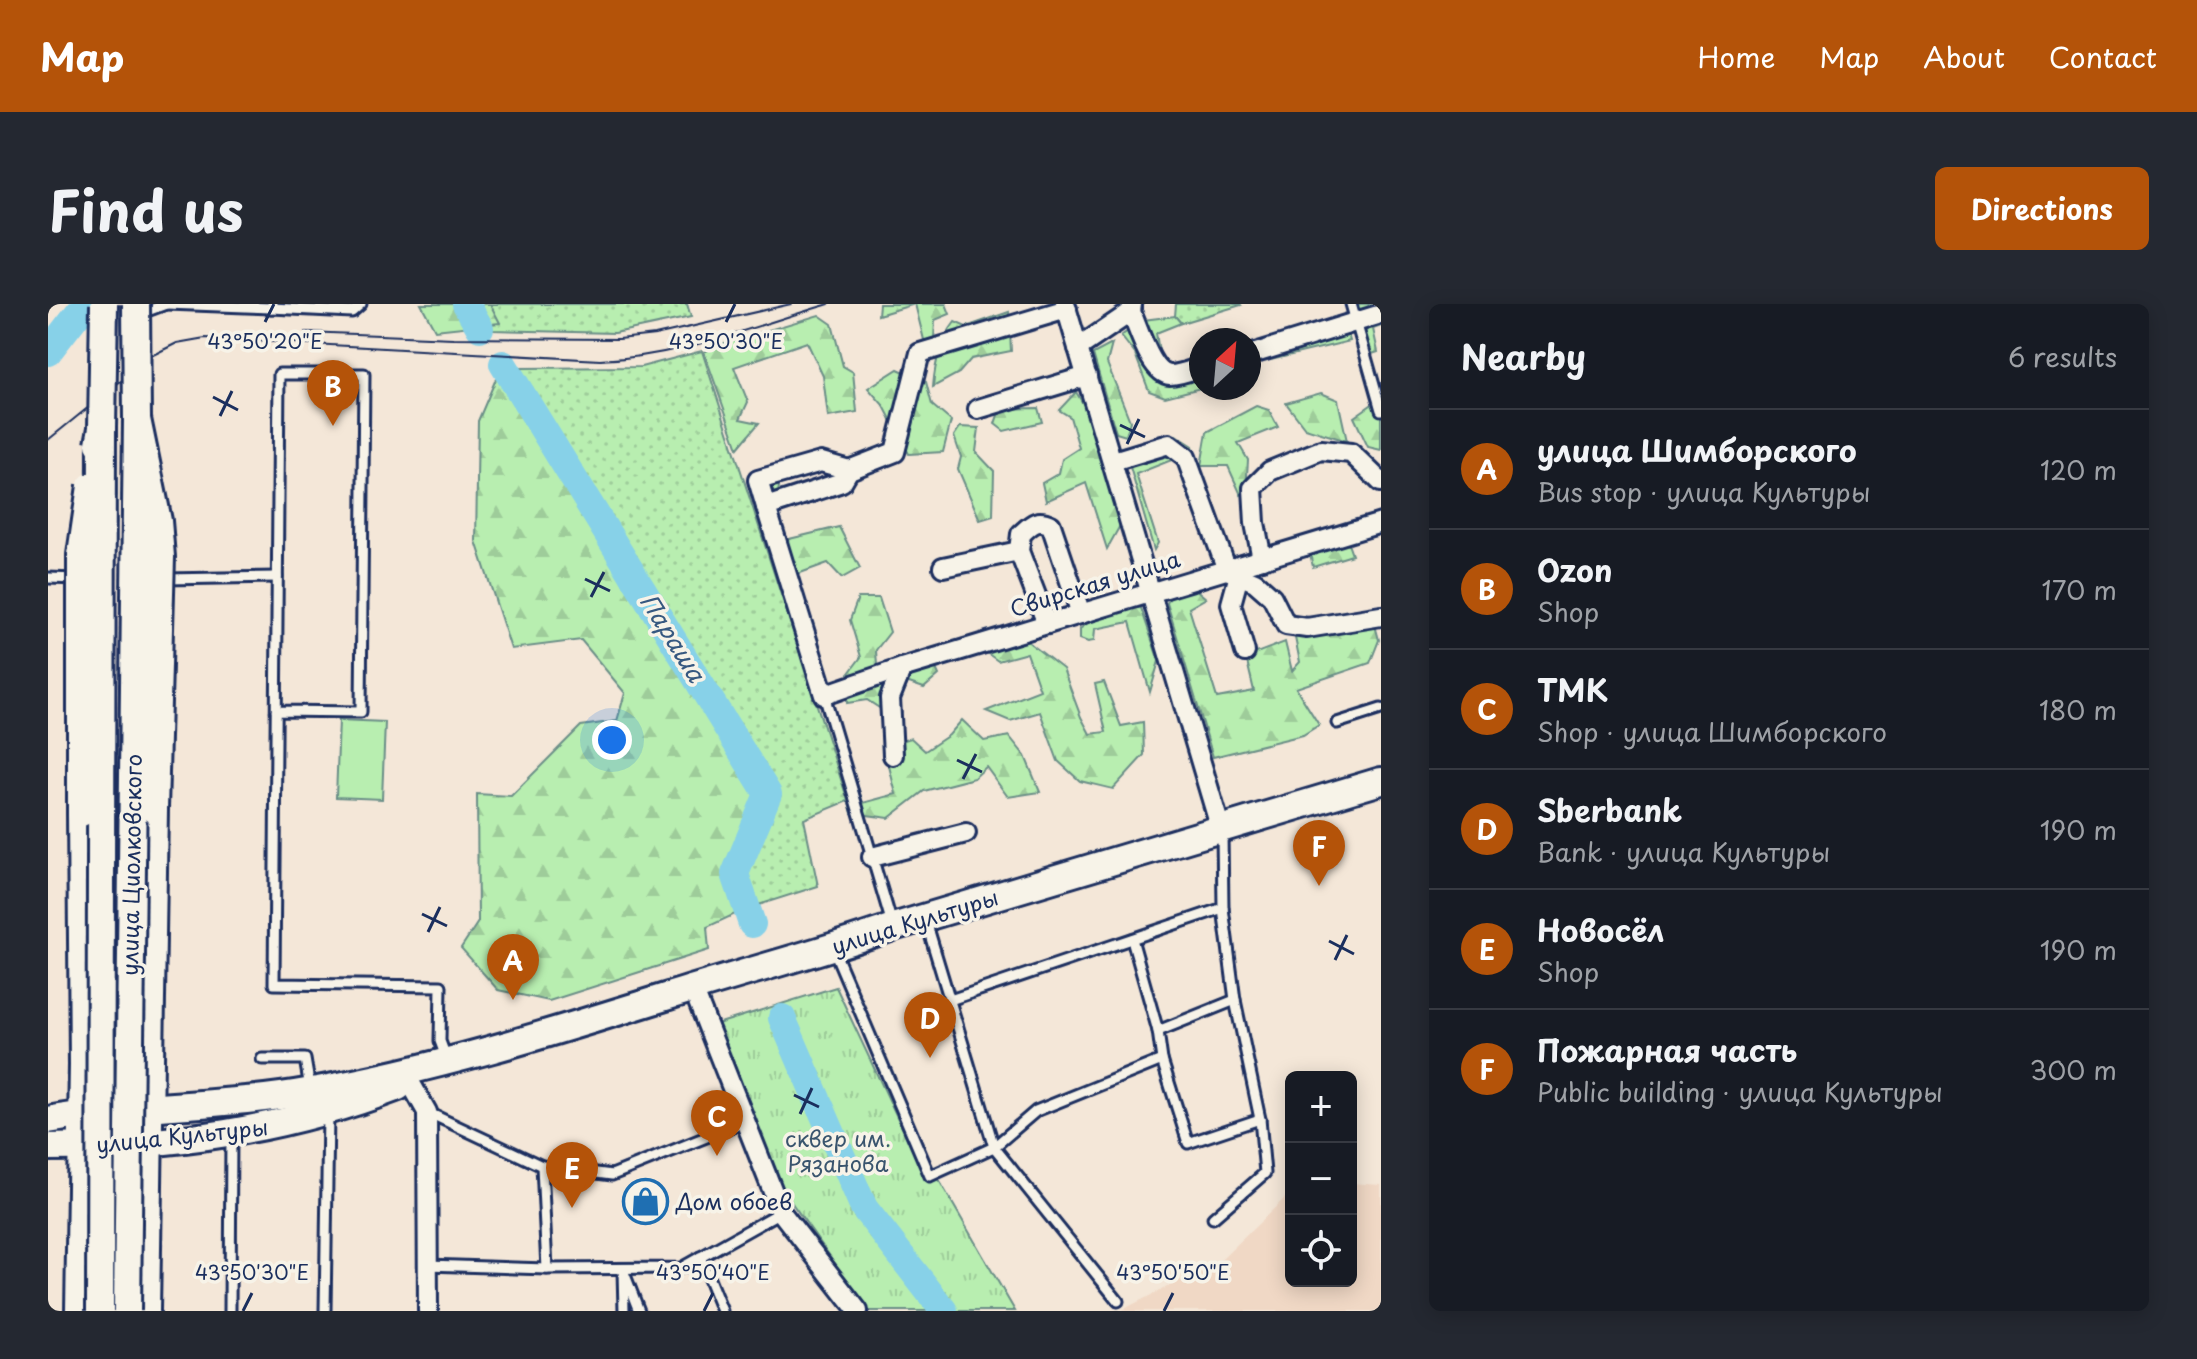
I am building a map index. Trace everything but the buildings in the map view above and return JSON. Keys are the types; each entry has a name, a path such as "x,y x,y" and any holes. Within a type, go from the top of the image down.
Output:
{"main road":[{"path":"79,1311 81,555 84,521 102,428 104,304"},
{"path":"136,310 137,419 158,521 161,557 146,1311"},
{"name":"улица Циолковского","path":"127,1311 137,419"},
{"name":"улица Циолковского","path":"100,1311 102,428"},
{"name":"улица Культуры","path":"48,1147 147,1142 271,1127 319,1101 558,1032 925,917 1381,781"},
{"name":"улица Культуры","path":"48,1120 81,1114 319,1101 410,1082 448,1063"}],"street":[{"path":"824,695 758,480 821,462 849,470 895,452 920,353 1066,306 1221,830"},
{"path":"1078,348 1132,308 1152,360 1161,372 1170,375 1189,370"},
{"path":"1261,350 1353,313 1381,314"},
{"path":"978,409 1087,376"},
{"path":"1113,461 1169,444 1186,457 1233,572 1231,604 1245,652"},
{"path":"1262,559 1255,523 1253,488 1270,471 1321,450 1351,453 1381,482"},
{"path":"766,507 842,482 849,470"},
{"path":"1047,624 1019,551 1021,534 1033,522 1042,520 1051,525 1081,614"},
{"name":"Свирская улица","path":"824,695 1151,592 1233,572 1262,559 1381,523"},
{"path":"943,567 1019,551"},
{"path":"1233,572 1255,582 1272,597 1286,625 1307,628 1381,616"},
{"path":"893,755 890,698 902,668"},
{"path":"872,857 966,833"},
{"path":"693,989 781,1212 858,1311"},
{"path":"410,1082 427,1112 428,1311"}],"lane":[{"path":"136,310 185,304 352,312 361,304"},
{"path":"1353,313 1381,410"},
{"path":"276,711 361,712 364,374 279,374 277,577 276,711 274,984 441,986 440,1041 448,1063"},
{"path":"48,578 277,577"},
{"path":"824,695 893,927"},
{"path":"1337,723 1381,709"},
{"path":"1213,1218 1265,1173 1260,1119 1235,1000 1223,908 1221,830"},
{"path":"950,1000 1223,908"},
{"path":"925,917 994,1147 1118,1301"},
{"path":"1132,939 1158,1031 1162,1060 1188,1143 1260,1119"},
{"path":"833,948 930,1176 994,1147 1036,1111 1162,1060"},
{"path":"1158,1031 1235,1000"},
{"path":"262,1059 305,1059 319,1101 325,1311"},
{"path":"427,1112 542,1166 612,1175 746,1121"},
{"path":"230,1311 231,1134"},
{"path":"542,1166 547,1269"},
{"path":"427,1265 623,1270 681,1268 781,1212"},
{"path":"700,1257 722,1311"},
{"path":"623,1270 624,1311"},
{"path":"623,1270 639,1311"}],"shaded area":[{"path":"1357,1183 1381,1185 1381,1311 1120,1311 1222,1259 1285,1198 1285,1287 1357,1287"}],"green space":[{"path":"421,304 490,304 500,323 435,330"},
{"path":"480,304 687,304 691,317 615,333 493,330"},
{"path":"879,304 915,304 878,315"},
{"path":"915,304 946,304 950,314 935,320 934,340 924,340"},
{"path":"1176,304 1241,305 1181,323 1175,316"},
{"path":"1356,304 1381,304 1381,326 1373,329 1378,352 1372,354"},
{"path":"1009,312 1011,351 971,359 959,373 933,387 939,353 955,322 966,327"},
{"path":"819,315 832,324 843,366 853,372 857,412 828,417 823,376 807,342 734,367 748,402 740,419 759,423 738,448 704,352"},
{"path":"1175,316 1181,323 1156,333 1157,358 1171,368 1189,366 1189,391 1165,397 1149,391 1135,354 1121,336 1143,320"},
{"path":"1343,317 1350,341 1271,360 1261,349 1261,344"},
{"path":"1112,344 1107,363 1130,421 1126,436 1116,433 1093,354"},
{"path":"702,351 848,801 804,819 818,886 749,908 737,874 771,793 512,376 519,368 641,367"},
{"path":"501,367 766,794 733,873 744,910 707,927 709,950 549,1001 498,990 461,948 478,922 477,794 511,796 581,726 617,721 625,693 581,640 511,649 476,541 478,421"},
{"path":"898,369 926,382 932,405 951,421 943,452 909,454 884,406 868,388"},
{"path":"1076,392 1090,415 1122,522 1107,549 1086,483 1046,501 1042,483 1059,473 1062,459 1079,448 1070,417 1059,410"},
{"path":"1321,393 1338,400 1347,441 1305,428 1286,403"},
{"path":"1381,398 1381,450 1368,447 1354,417"},
{"path":"1256,406 1269,410 1278,427 1238,443 1248,460 1246,491 1241,495 1228,466 1201,466 1207,432"},
{"path":"1038,408 1042,422 1004,431 995,424 1000,409"},
{"path":"960,427 979,428 976,452 994,471 993,516 980,520 958,469 961,457 954,436"},
{"path":"1176,435 1193,446 1197,460 1174,459 1136,474 1158,543 1154,550 1128,460 1140,447"},
{"path":"764,474 779,484 777,512 785,540 839,527 860,568 842,578 828,563 792,576 797,634 748,476"},
{"path":"1346,538 1352,555 1313,567 1309,549"},
{"path":"1194,588 1206,598 1189,608 1217,698 1254,691 1246,657 1285,642 1292,671 1300,662 1293,628 1375,625 1379,640 1370,663 1296,688 1319,725 1303,735 1213,757 1167,603 1171,594"},
{"path":"858,598 879,598 890,632 876,650 877,666 934,664 939,675 924,688 903,681 884,711 867,700 847,703 849,673 861,657 850,620"},
{"path":"1140,605 1159,661 1150,692 1130,622 1095,629 1094,641 1080,639 1080,629 1089,622"},
{"path":"1022,637 1063,669 1090,734 1106,732 1095,684 1104,682 1121,726 1143,722 1144,755 1113,789 1080,781 1058,761 1040,712 1010,721 986,711 1040,690 1027,653 998,661 981,649"},
{"path":"339,720 385,722 382,799 336,797"},
{"path":"962,720 984,741 1009,736 1025,756 1040,792 1008,797 986,767 974,778 924,791 889,818 852,813 828,726 840,731 863,803 896,794 884,746 911,738 925,751 949,735"},
{"name":"сквер им. Рязанова","path":"836,987 921,1168 932,1168 1015,1311 869,1311 779,1185 717,1024"}],"waterway":[{"name":"Параша","path":"466,304 480,328"},
{"name":"Параша","path":"48,352 79,312 88,307"},
{"name":"Параша","path":"503,364 768,794 735,874 752,924"},
{"name":"Параша","path":"782,1018 864,1208 944,1311"}],"tram line":[{"path":"306,332 453,338 619,339 655,335 791,304"},
{"path":"48,440 153,355 177,343 205,338 600,360 687,347 829,304"}],"place":[{"name":"Ozon","path":"333,426"},
{"name":"Пожарная часть","path":"1319,886"},
{"name":"улица Шимборского","path":"513,1000"},
{"name":"Sberbank","path":"930,1058"},
{"name":"ТМК","path":"717,1156"},
{"name":"Дом обоев","path":"645,1202"},
{"name":"Новосёл","path":"572,1208"}]}
